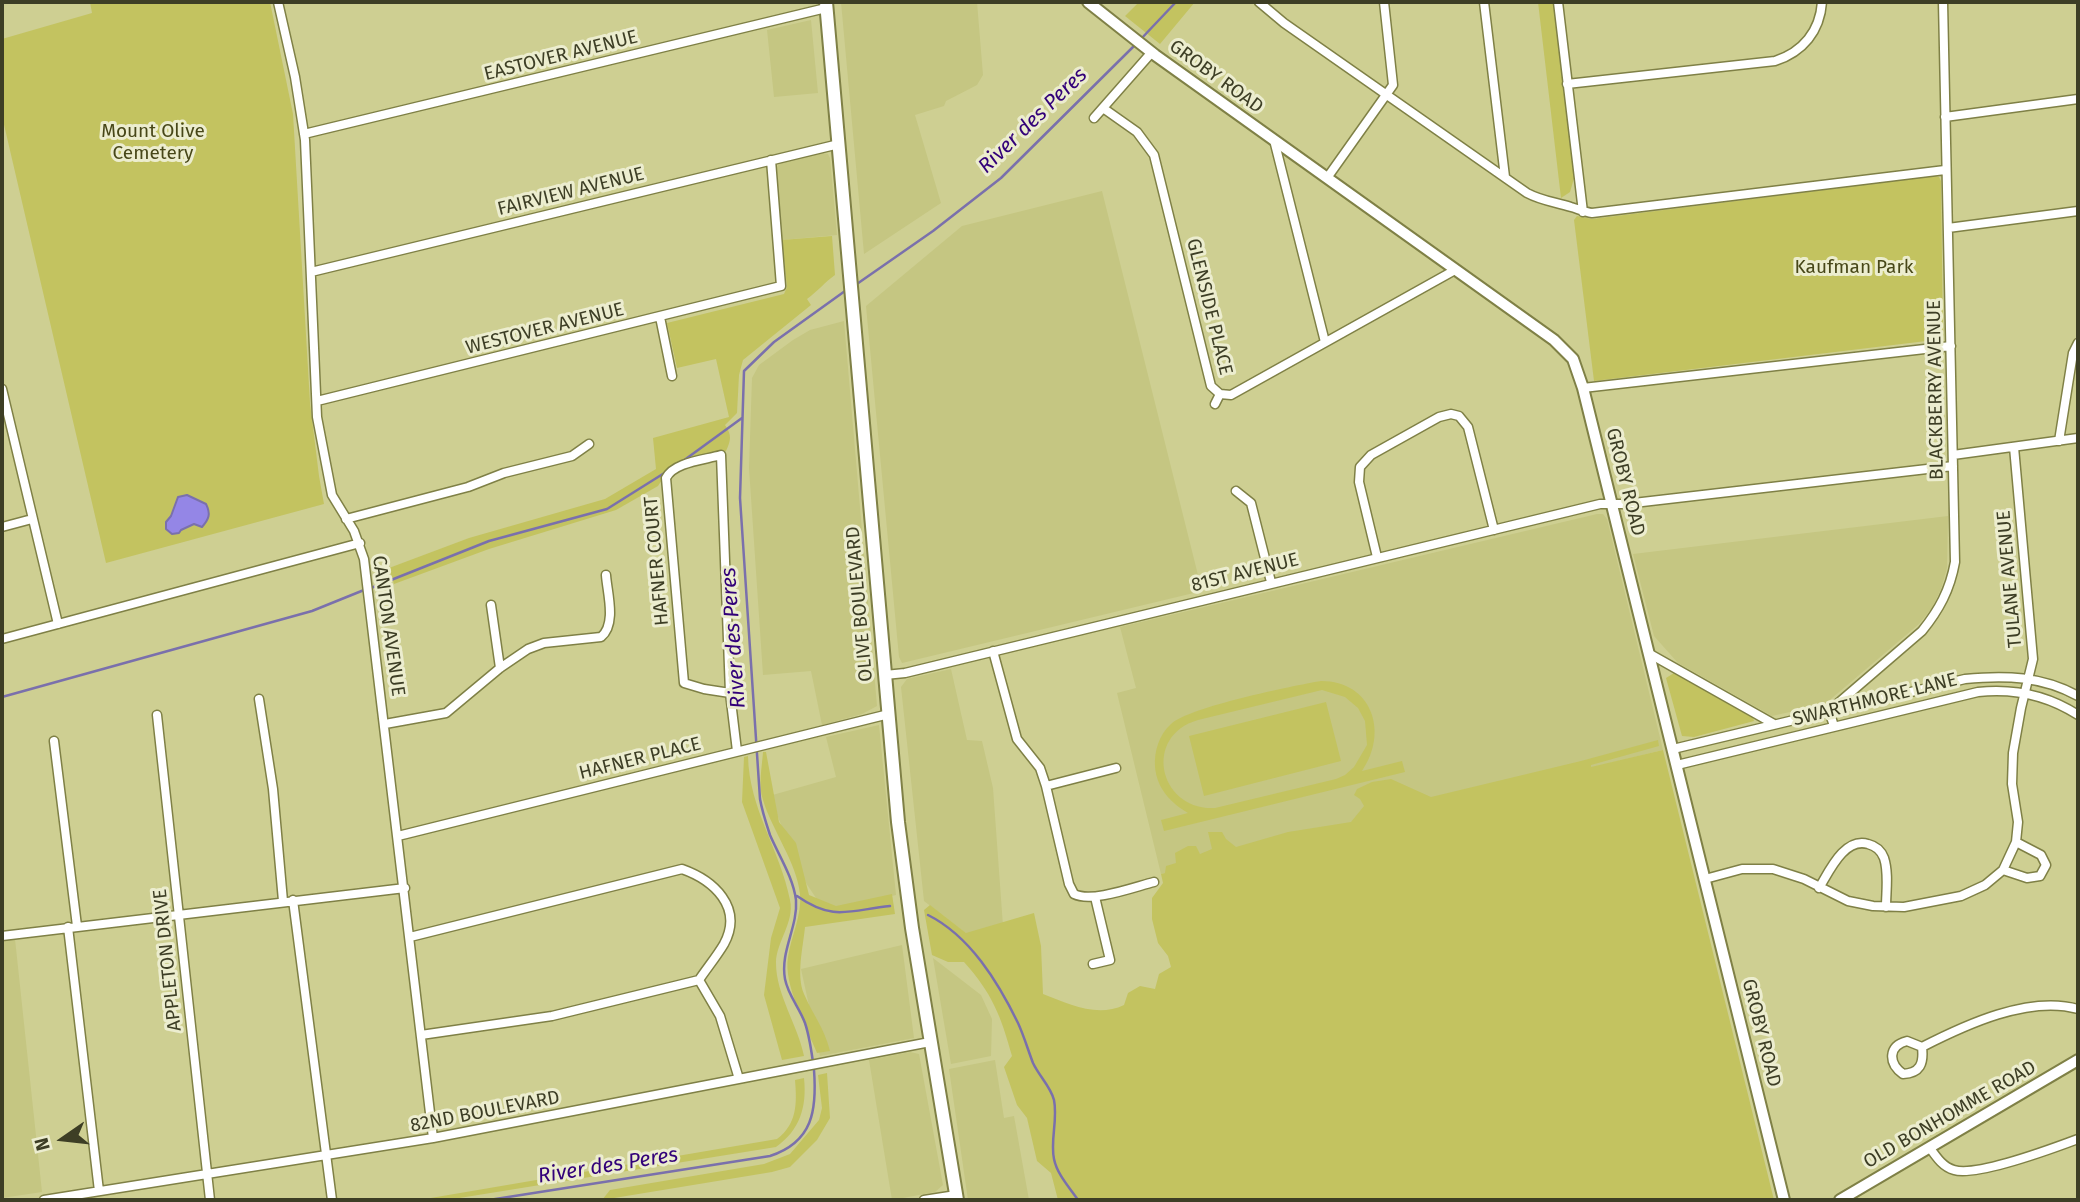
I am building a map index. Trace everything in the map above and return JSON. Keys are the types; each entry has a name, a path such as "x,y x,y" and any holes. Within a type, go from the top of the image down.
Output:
{"main road":[{"name":"OLIVE BOULEVARD","path":"826,5 898,822 956,1198"}],"street":[{"name":"CANTON AVENUE","path":"278,2 295,77 304,134 317,417 332,495 360,543 366,574 433,1138"},
{"name":"GROBY ROAD","path":"1088,2 1149,50 1565,348 1573,359 1583,388 1650,654 1784,1200"},
{"path":"1259,2 1284,23 1537,199 1583,212 1605,212 1945,170"},
{"path":"1327,178 1393,85 1384,2"},
{"path":"1483,2 1504,177"},
{"path":"1558,2 1583,212"},
{"path":"1567,85 1775,61 1786,57 1809,39 1819,22 1822,2"},
{"name":"BLACKBERRY AVENUE","path":"1829,710 1922,631 1941,605 1952,578 1955,562 1943,2"},
{"name":"EASTOVER AVENUE","path":"304,134 826,5"},
{"path":"1094,118 1149,50"},
{"path":"1945,117 2078,99"},
{"name":"GLENSIDE PLACE","path":"1103,108 1137,132 1154,155 1211,386 1220,394 1231,395 1455,270"},
{"path":"1274,140 1325,342"},
{"name":"FAIRVIEW AVENUE","path":"312,272 839,144"},
{"name":"WESTOVER AVENUE","path":"317,401 781,286 771,160"},
{"path":"1948,228 2078,211"},
{"path":"660,317 672,376"},
{"path":"2059,440 2073,353 2078,343"},
{"path":"1583,388 1951,346"},
{"path":"2,389 58,624"},
{"path":"1215,404 1220,394"},
{"path":"1377,557 1359,482 1360,467 1371,455 1445,414 1459,416 1468,427 1494,530"},
{"path":"1953,455 2078,438"},
{"path":"346,519 572,456 589,444"},
{"name":"TULANE AVENUE","path":"1705,878 1742,869 1773,869 1848,901 1886,907 1923,905 1961,896 1986,885 2003,870 2016,842 2018,822 2011,772 2016,733 2033,659 2014,447"},
{"name":"HAFNER COURT","path":"730,693 684,683 666,478 669,472 679,466 720,455 730,693 740,751"},
{"name":"81ST AVENUE","path":"886,675 905,673 1600,504 1953,466"},
{"path":"1236,491 1251,503 1271,582"},
{"path":"2,527 32,519"},
{"path":"2,639 360,543"},
{"path":"606,575 610,620 606,633"},
{"path":"491,605 500,668"},
{"path":"385,724 446,712 528,649 544,643 593,638 606,633"},
{"path":"606,633 614,639"},
{"path":"993,651 1017,739 1040,768 1046,786 1073,894 1081,898 1095,897 1154,883"},
{"name":"SWARTHMORE LANE","path":"1650,654 1774,724"},
{"name":"SWARTHMORE LANE","path":"1673,749 1965,679 2008,676 2029,678 2078,696"},
{"name":"SWARTHMORE LANE","path":"1677,765 1969,693 1995,690 2025,692 2050,700 2078,715"},
{"path":"259,699 273,789 283,901"},
{"path":"1829,710 1834,726"},
{"name":"HAFNER PLACE","path":"398,836 889,714"},
{"name":"APPLETON DRIVE","path":"157,715 210,1200"},
{"path":"54,741 99,1191"},
{"path":"1046,786 1116,768"},
{"path":"2003,870 2027,878 2040,876 2044,872 2046,866 2041,855 2016,842"},
{"path":"1819,888 1848,847 1858,843 1872,845 1880,850 1884,859 1886,907"},
{"path":"410,937 682,869 695,873 715,886 723,896 727,908 727,934 699,980 552,1016 421,1035"},
{"path":"2,936 405,888"},
{"path":"1093,964 1110,960 1095,897"},
{"path":"293,900 324,1156 332,1200"},
{"path":"699,980 720,1016 740,1079"},
{"path":"1922,1047 1923,1061 1919,1069 1903,1074 1895,1068 1891,1053 1897,1045 1907,1041 1922,1047 1990,1016 2049,1006 2078,1009"},
{"name":"82ND BOULEVARD","path":"44,1200 433,1138 930,1042"},
{"name":"OLD BONHOMME ROAD","path":"1840,1200 2078,1060"},
{"path":"1930,1148 1945,1166 1964,1171 2031,1156 2078,1139"},
{"path":"924,1200 956,1198"}],"shaded area":[{"path":"841,2 977,2 983,75 977,85 946,101 944,106 915,115 941,203 864,254"},
{"path":"811,20 818,93 774,97 767,30"},
{"path":"828,154 830,158 837,235 782,240 776,167 782,162"},
{"path":"1102,191 1202,591 902,663 899,657 866,306 962,226"},
{"path":"844,321 877,706 862,714 822,725 811,671 763,675 749,468 752,378 759,365 793,340 810,330"},
{"path":"187,495 206,504 208,519 202,527 194,524 172,534 166,529 166,522 178,497"},
{"path":"1603,514 1607,519 1663,750 1161,874 1117,693 1136,688 1120,627"},
{"path":"1948,516 1947,568 1932,608 1919,624 1825,704 1772,716 1678,663 1654,636 1633,554"},
{"path":"951,669 967,740 982,741 993,788 1003,926 967,934 924,901 901,687 907,679"},
{"path":"879,725 896,895 836,908 818,901 806,883 769,796 836,777 826,737"},
{"path":"15,939 42,1192 2,1198 2,941"},
{"path":"902,945 914,1038 820,1056 801,969"},
{"path":"933,958 981,995 992,1019 991,1056 951,1064"},
{"path":"910,1052 919,1054 943,1185 935,1192 892,1200 869,1060"},
{"path":"995,1060 1004,1118 1014,1116 1029,1200 968,1200 949,1069"}],"green space":[{"name":"Mount Olive Cemetery","path":"90,2 270,2 293,114 310,403 324,504 106,563 2,116 2,39 92,13"},
{"path":"1139,2 1195,2 1160,44 1125,16"},
{"path":"1538,2 1553,2 1574,178 1570,192 1561,198"},
{"name":"Kaufman Park","path":"1935,176 1941,181 1943,339 1594,381 1574,220 1577,216 1592,219"},
{"path":"832,236 835,275 807,299 811,305 743,360 739,375 737,413 725,425 730,438 726,451 696,456 665,475 658,486 616,510 489,549 394,584 389,568 469,538 605,499 656,469 653,438 729,417 716,359 677,368 667,323 784,294 787,287 782,240"},
{"path":"1674,673 1754,721 1694,737 1682,736 1666,678"},
{"path":"1321,681 1339,683 1353,690 1364,699 1371,711 1374,740 1362,771 1402,761 1405,772 1164,831 1161,820 1188,813 1166,794 1156,775 1156,749 1163,733 1171,724 1181,717 1219,704","holes":["1322,690 1345,697 1358,708 1365,721 1367,745 1354,767 1345,775 1215,808 1196,806 1181,798 1170,786 1164,771 1164,756 1169,741 1180,728 1198,720"]},
{"path":"1326,702 1341,761 1204,796 1189,736"},
{"path":"1658,740 1659,746 1591,767 1663,750 1774,1200 1058,1200 1051,1173 1037,1161 1027,1118 1017,1105 1004,1067 1012,1056 994,1006 982,984 964,962 948,962 932,955 924,910 930,905 966,933 1034,913 1041,946 1043,994 1083,1008 1114,1009 1124,1005 1128,993 1140,986 1155,989 1159,974 1171,967 1168,956 1158,943 1152,919 1152,898 1163,883 1161,874 1165,873 1166,866 1176,863 1175,853 1188,846 1196,846 1200,854 1212,849 1208,832 1222,832 1236,847 1288,832 1351,822 1364,806 1354,795 1357,789 1372,782 1391,779 1431,797"},
{"path":"763,752 766,752 779,822 796,843 809,895 836,906 892,894 895,914 805,927 800,978 807,1001 825,1035 830,1051 817,1053 789,980 788,957 800,894 794,870 762,795"},
{"path":"748,756 754,794 785,881 791,908 777,955 777,975 804,1056 782,1060 764,995 771,938 780,908 742,802 744,757"},
{"path":"827,1073 830,1118 817,1140 790,1167 602,1200 610,1190 764,1164 790,1154 819,1120 822,1108 818,1075"},
{"path":"804,1078 804,1099 800,1117 791,1133 776,1147 447,1200 419,1200 777,1139 792,1120 796,1097 795,1080"}],"waterway":[{"name":"River des Peres","path":"1140,40 1176,2"},
{"name":"River des Peres","path":"854,286 933,231 1001,178 1135,45"},
{"name":"River des Peres","path":"489,1200 770,1156 795,1142 809,1123 815,1085 811,1046 805,1023 786,985 784,969 796,900 789,875 770,835 760,799 740,498 744,371 774,342 845,291"},
{"path":"683,461 742,418"},
{"path":"371,588 489,541 607,509 666,472"},
{"path":"2,697 312,611 364,590"},
{"path":"797,896 832,912 890,906"},
{"path":"928,915 943,924 970,948 992,976 1010,1007 1033,1063 1054,1100 1054,1159 1078,1200"}]}
